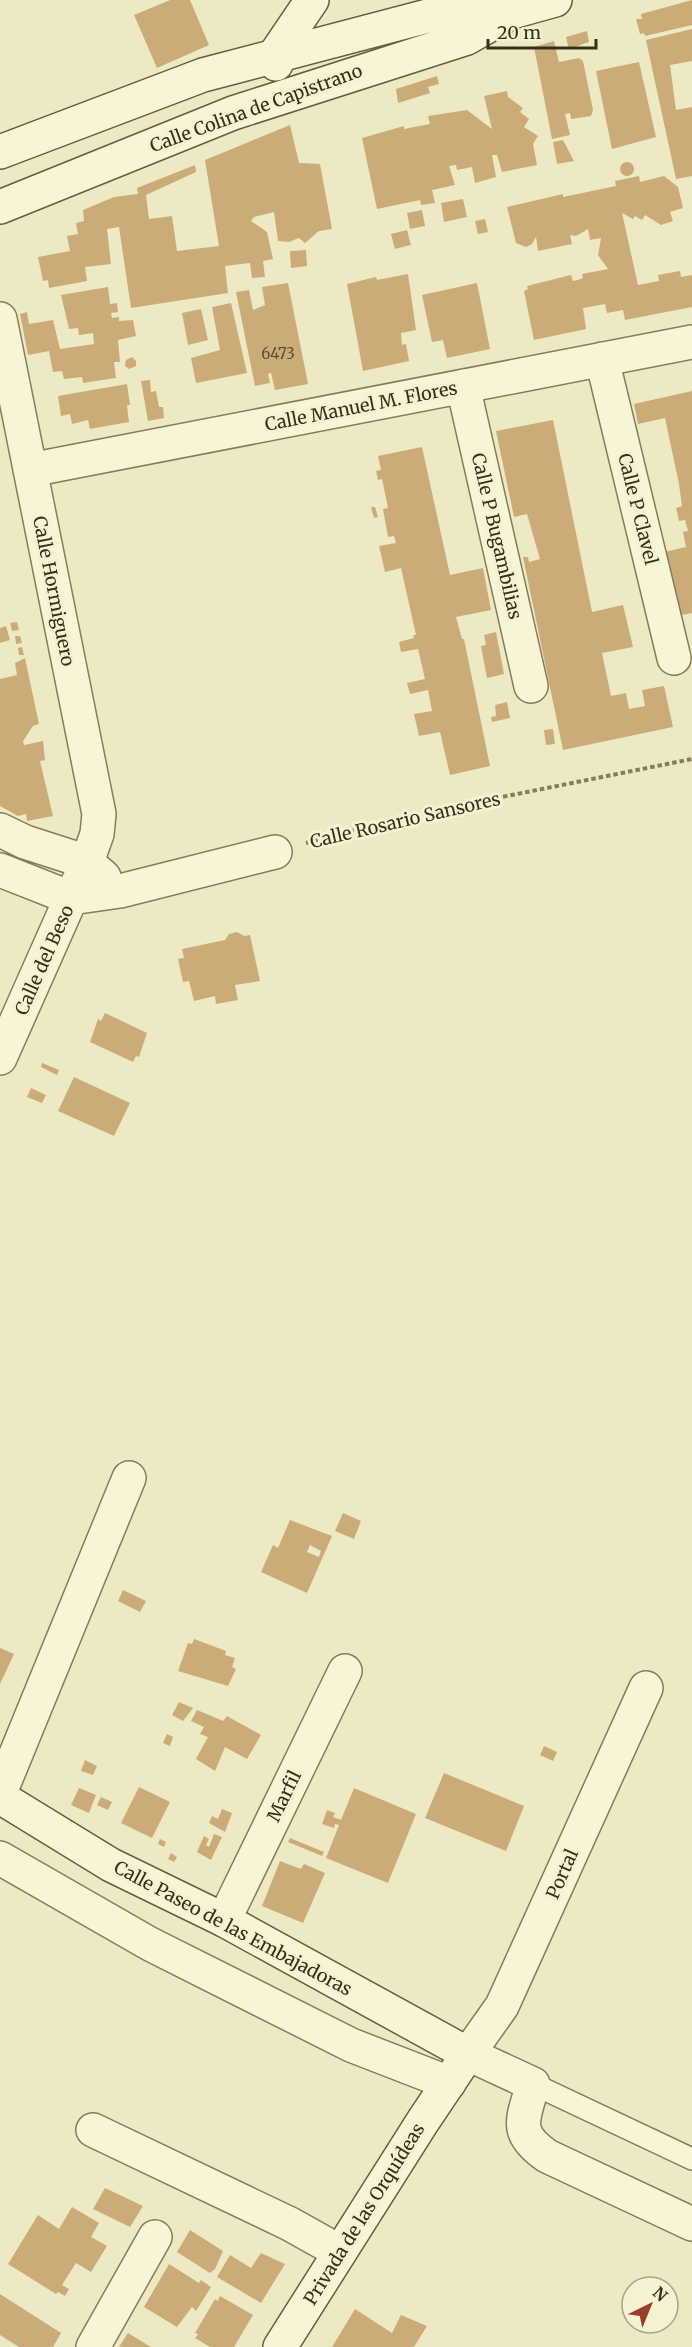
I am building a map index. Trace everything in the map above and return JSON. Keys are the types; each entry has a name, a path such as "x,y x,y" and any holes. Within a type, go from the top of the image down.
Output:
{"street":[{"path":"280,96 274,56 312,0"},
{"name":"Calle Colina de Capistrano","path":"0,152 203,75 274,56 456,15 512,12 555,0"},
{"name":"Calle Colina de Capistrano","path":"0,207 233,112 280,96 456,15"},
{"name":"Calle Hormiguero","path":"0,320 99,814 97,834 87,862"},
{"name":"Calle Manuel M. Flores","path":"30,471 692,342"},
{"name":"Calle P Clavel","path":"602,359 674,658"},
{"name":"Calle P Bugambilias","path":"463,386 531,686"},
{"path":"0,830 25,842 87,862 120,891"},
{"path":"0,870 71,898 120,891 274,852"},
{"name":"Calle del Beso","path":"0,1058 87,862"},
{"path":"0,1795 129,1478"},
{"name":"Marfil","path":"224,1920 345,1671"},
{"name":"Portal","path":"468,2054 502,2006 646,1688"},
{"name":"Calle Paseo de las Embajadoras","path":"0,1795 111,1865 224,1920 468,2054 533,2084"},
{"path":"0,1858 150,1944 351,2045 449,2083 468,2054"},
{"name":"Privada de las Orquídeas","path":"280,2347 449,2083"},
{"path":"533,2084 522,2124 528,2143 547,2156 692,2223"},
{"path":"93,2130 290,2224 340,2252"},
{"path":"93,2347 156,2237"}],"lane":[{"path":"533,2084 692,2159"}],"path":[{"name":"Calle Rosario Sansores","path":"274,852 402,818 692,759"}],"building":[{"path":"170,0 190,0 209,45 157,68 134,15"},
{"path":"692,0 692,25 645,36 644,33 640,34 636,19 642,19 641,14"},
{"path":"692,29 692,61 670,65 676,110 692,107 692,176 676,179 646,40"},
{"path":"587,31 589,42 569,49 566,37"},
{"path":"554,41 559,62 579,58 583,61 593,110 591,116 571,119 570,113 565,114 570,135 552,139 534,47"},
{"path":"639,62 656,137 612,149 596,71"},
{"path":"437,76 439,84 428,87 430,93 398,103 396,89"},
{"path":"507,91 508,97 523,108 520,112 529,119 524,127 538,136 533,144 537,165 502,172 497,155 492,155 496,177 475,183 472,167 457,170 456,165 449,166 455,185 432,190 435,203 421,205 420,200 377,209 362,138 404,126 404,129 430,124 428,116 467,110 492,129 484,96"},
{"path":"290,125 299,163 320,164 332,229 319,231 305,243 299,238 289,242 278,241 274,212 254,217 251,221 267,232 273,259 263,261 265,277 252,278 250,263 225,266 228,293 131,308 119,227 107,229 111,264 85,267 87,281 49,288 48,280 43,281 38,257 70,251 67,236 78,234 76,223 84,221 83,210 114,197 138,194 137,188 195,165 196,172 146,195 149,219 172,216 177,251 219,246 205,160"},
{"path":"563,140 574,161 557,164 553,142"},
{"path":"627,162 632,164 634,169 632,174 627,176 622,174 620,169 622,164"},
{"path":"639,176 640,182 664,176 678,187 683,208 670,212 673,221 661,225 645,215 642,220 635,216 633,219 622,213 638,285 659,281 658,275 680,271 681,277 692,275 692,307 625,320 623,310 607,313 605,304 583,308 586,329 534,340 524,291 528,289 527,286 571,275 573,281 578,280 583,278 582,274 608,269 598,255 601,238 590,240 588,229 576,236 570,235 572,244 538,251 536,237 532,244 526,247 516,243 507,207 563,194 563,197 616,186 615,181"},
{"path":"463,199 467,217 444,222 441,203"},
{"path":"422,210 425,226 410,229 407,213"},
{"path":"485,219 488,232 478,234 475,221"},
{"path":"407,230 411,245 395,249 391,234"},
{"path":"306,250 307,266 291,268 290,251"},
{"path":"408,274 416,330 401,333 402,345 406,344 409,361 363,371 347,284 376,277 377,280"},
{"path":"288,283 308,384 275,390 271,373 268,374 270,383 255,386 236,292 249,290 253,310 265,305 262,287"},
{"path":"477,283 490,349 447,358 443,340 432,342 422,295"},
{"path":"108,287 110,304 117,303 118,312 111,313 112,318 119,317 119,321 133,320 136,336 118,340 120,362 114,362 116,378 83,383 82,377 64,379 62,371 53,372 49,351 28,355 20,314 27,312 29,324 53,320 60,349 94,344 93,333 79,335 78,328 69,329 61,295"},
{"path":"231,303 247,373 196,383 191,358 220,350 212,307"},
{"path":"201,309 208,340 188,345 182,313"},
{"path":"132,357 136,361 136,366 129,369 125,366 126,360"},
{"path":"150,380 151,392 156,391 159,407 163,407 164,418 148,421 141,381"},
{"path":"127,384 130,405 127,405 129,422 90,429 88,420 72,424 70,414 61,416 58,396"},
{"path":"692,391 692,613 676,616 664,552 686,547 683,532 688,531 685,520 679,521 676,508 682,506 679,484 665,418 638,424 634,404"},
{"path":"553,420 592,612 623,605 633,647 602,653 611,696 626,693 629,709 645,706 642,690 664,686 673,727 563,750 523,557 528,557 529,562 540,559 527,514 514,517 496,431"},
{"path":"422,447 450,575 483,568 491,610 456,617 462,639 464,639 490,766 450,775 440,732 419,736 414,714 432,711 428,690 410,694 407,683 425,679 418,649 401,652 399,642 414,638 413,635 416,635 401,568 385,572 379,546 396,543 394,536 388,537 383,509 388,508 382,479 378,480 376,471 381,470 378,456"},
{"path":"371,507 375,507 378,517 374,518"},
{"path":"17,622 19,630 12,631 10,623"},
{"path":"6,626 10,640 0,643 0,628"},
{"path":"496,632 504,674 487,678 481,646 486,645 484,635"},
{"path":"15,636 20,636 22,643 16,644"},
{"path":"22,647 24,655 19,655 18,648"},
{"path":"25,658 39,724 33,726 23,741 24,745 43,741 45,760 40,761 53,816 27,821 26,814 18,816 0,806 0,679 17,675 15,663"},
{"path":"507,702 510,718 492,722 491,717 496,716 495,705"},
{"path":"553,729 555,744 546,745 544,730"},
{"path":"237,932 244,936 250,935 260,981 235,985 238,1000 216,1004 215,996 194,1001 189,981 183,982 178,959 184,958 182,949 225,940 229,934"},
{"path":"105,1013 147,1033 139,1057 136,1056 133,1062 90,1042 98,1019 101,1021"},
{"path":"42,1063 59,1070 57,1075 41,1067"},
{"path":"74,1077 130,1103 114,1136 58,1111"},
{"path":"31,1088 46,1095 42,1103 27,1097"},
{"path":"343,1513 361,1521 354,1539 335,1531"},
{"path":"290,1520 332,1536 307,1593 261,1572 273,1545 278,1548","holes":["310,1545 321,1551 319,1557 307,1552"]},
{"path":"123,1590 146,1601 140,1612 118,1601"},
{"path":"194,1639 226,1651 225,1655 235,1658 232,1667 236,1669 228,1686 178,1671 188,1643 192,1644"},
{"path":"0,1648 14,1654 0,1684"},
{"path":"179,1702 193,1708 183,1721 172,1715"},
{"path":"197,1710 223,1721 227,1716 261,1735 247,1759 225,1747 215,1771 196,1759 208,1737 200,1734 204,1727 191,1721"},
{"path":"167,1734 173,1737 170,1746 163,1743"},
{"path":"544,1746 557,1752 553,1761 540,1755"},
{"path":"85,1760 97,1766 93,1775 81,1771"},
{"path":"444,1773 524,1806 506,1851 425,1818"},
{"path":"139,1787 170,1802 152,1838 121,1823"},
{"path":"79,1788 96,1795 89,1813 71,1805"},
{"path":"354,1788 416,1814 388,1883 326,1858 339,1825 335,1824 334,1828 322,1824 327,1810 335,1813 333,1817 341,1820"},
{"path":"101,1797 112,1802 108,1810 97,1805"},
{"path":"222,1809 232,1813 225,1832 209,1823 212,1816 218,1819"},
{"path":"214,1834 222,1837 211,1860 197,1852 204,1836 209,1839 206,1845 209,1847"},
{"path":"290,1838 324,1852 322,1856 288,1842"},
{"path":"160,1839 166,1842 164,1847 158,1844"},
{"path":"171,1853 177,1857 174,1862 168,1859"},
{"path":"280,1861 301,1869 304,1864 325,1873 303,1923 262,1906"},
{"path":"105,2188 143,2206 130,2227 93,2209"},
{"path":"72,2207 99,2223 91,2237 107,2246 91,2272 76,2263 62,2285 69,2289 65,2296 58,2292 56,2294 8,2264 38,2215 59,2229"},
{"path":"190,2230 223,2251 215,2269 210,2273 177,2252"},
{"path":"261,2253 285,2264 261,2303 217,2277 230,2255 251,2268"},
{"path":"169,2264 199,2283 201,2280 211,2287 196,2311 192,2307 177,2327 144,2307"},
{"path":"0,2294 61,2333 53,2347 19,2347 0,2335"},
{"path":"220,2296 253,2315 234,2347 210,2347 195,2338 198,2334 195,2333 215,2299 218,2301"},
{"path":"355,2309 392,2333 401,2315 427,2326 414,2347 332,2347"},
{"path":"128,2333 151,2347 119,2347"}]}
